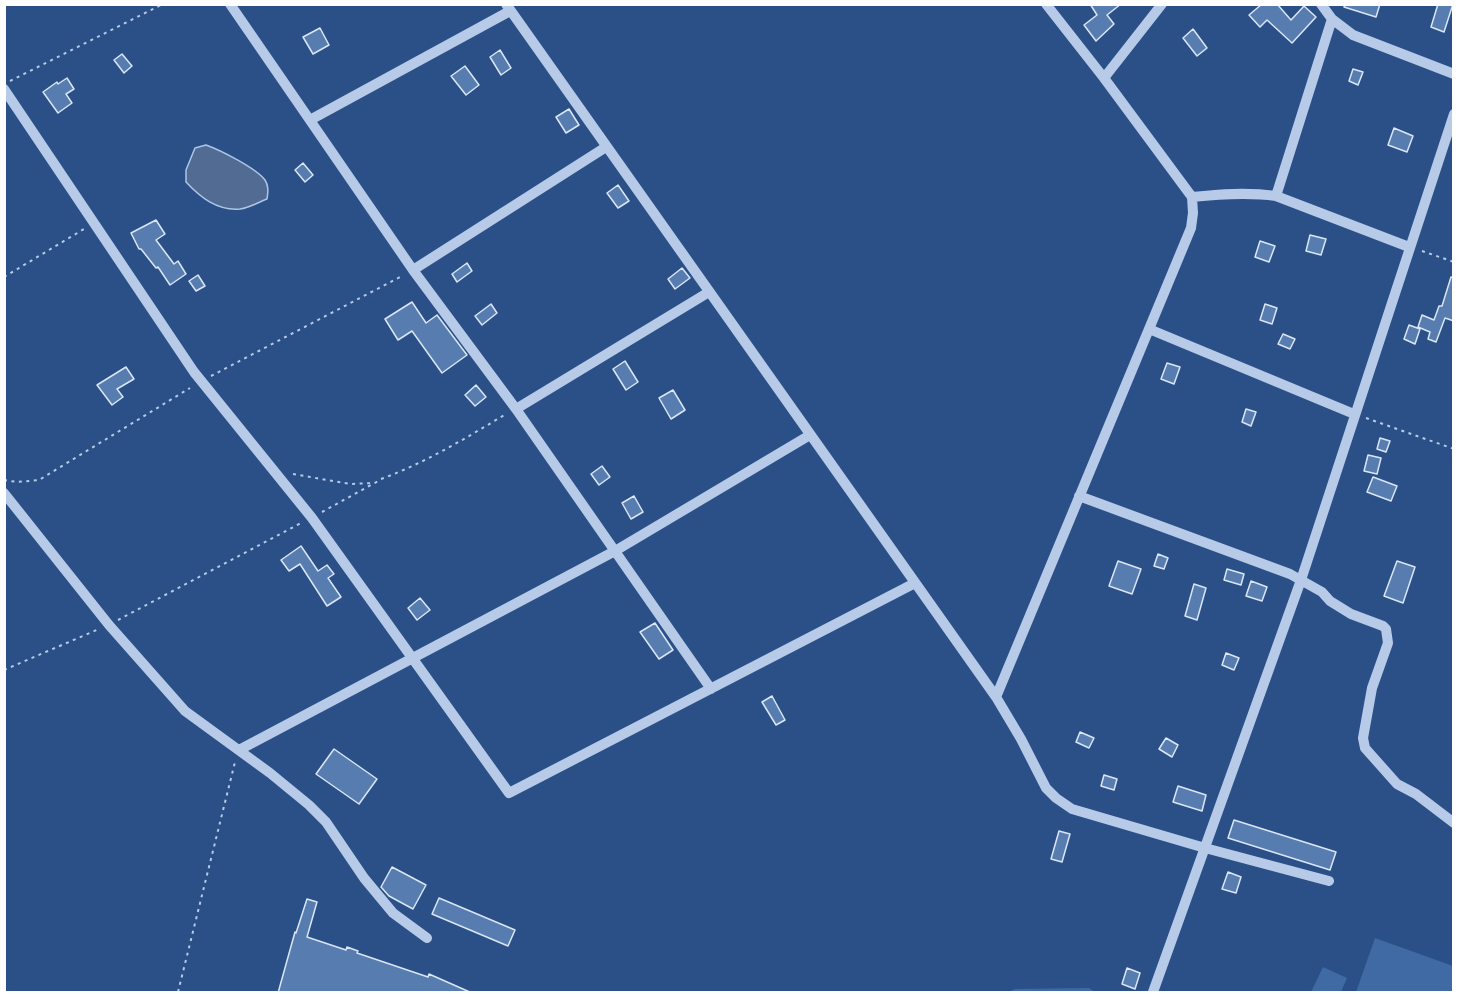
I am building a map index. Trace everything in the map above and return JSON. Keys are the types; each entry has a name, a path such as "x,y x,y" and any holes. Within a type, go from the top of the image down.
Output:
{"street":[{"path":"230,4 413,270 516,409 711,689"},
{"path":"996,697 1191,228 1193,213 1192,197 1046,4"},
{"path":"1104,78 1162,4"},
{"path":"1321,4 1332,19 1353,35 1454,74"},
{"path":"310,120 508,8 996,697 1046,788 1072,809 1204,848 1329,881"},
{"path":"1276,196 1332,19"},
{"path":"4,89 194,372 312,518 509,793 915,583"},
{"path":"1153,993 1301,580 1454,114"},
{"path":"413,270 606,147"},
{"path":"1192,197 1224,193 1276,196 1410,247"},
{"path":"516,409 709,292"},
{"path":"1149,328 1354,414"},
{"path":"239,750 615,550 810,435"},
{"path":"4,494 109,625 185,711 278,779 321,816 343,844 364,878 393,913 427,938"},
{"path":"1079,496 1301,580 1351,614 1383,626 1386,629 1388,643 1371,696 1363,738 1365,748 1397,784 1416,794 1454,822"}],"path":[{"path":"4,83 163,4"},
{"path":"4,277 94,223"},
{"path":"1410,247 1454,262"},
{"path":"273,470 317,480 350,484 373,483 440,452 516,409"},
{"path":"1354,414 1454,449"},
{"path":"4,670 109,625 380,480"},
{"path":"178,993 239,750"}],"shaded area":[{"path":"206,145 237,160 260,175 267,185 267,199 240,209 232,209 216,205 197,193 186,182 186,170 195,148"},
{"path":"1375,938 1453,966 1453,992 1356,992"},
{"path":"1323,967 1347,978 1341,992 1311,992"},
{"path":"1089,988 1095,992 1008,992 1015,989"}],"building":[{"path":"1090,4 1121,4 1107,15 1114,24 1096,41 1084,25 1097,15"},
{"path":"1262,4 1277,4 1291,20 1304,6 1316,17 1292,43 1267,20 1260,27 1249,15"},
{"path":"1345,4 1380,4 1376,17 1344,7"},
{"path":"1438,4 1453,4 1444,32 1431,27"},
{"path":"320,28 329,45 313,54 303,37"},
{"path":"1193,29 1207,48 1197,56 1183,38"},
{"path":"500,50 511,68 501,75 490,57"},
{"path":"122,54 132,66 124,73 114,60"},
{"path":"465,66 479,85 466,95 451,76"},
{"path":"1353,69 1363,72 1358,85 1349,81"},
{"path":"67,78 74,89 66,94 72,103 58,113 43,92"},
{"path":"569,109 579,125 566,133 556,117"},
{"path":"1394,128 1413,136 1407,152 1388,145"},
{"path":"303,163 313,175 305,182 295,170"},
{"path":"618,185 629,201 618,208 607,193"},
{"path":"156,220 165,234 156,240 174,264 178,261 186,274 170,285 158,267 156,268 139,249 131,233"},
{"path":"1310,235 1326,239 1321,255 1306,251"},
{"path":"1260,241 1275,246 1269,262 1255,257"},
{"path":"467,263 472,271 457,282 452,274"},
{"path":"682,268 690,278 675,289 668,279"},
{"path":"198,275 205,286 196,291 189,281"},
{"path":"1451,277 1454,278 1454,321 1445,318 1436,342 1428,339 1430,332 1418,327 1422,315 1434,320 1439,306 1442,306"},
{"path":"412,302 426,323 437,315 467,355 442,373 412,331 398,340 385,319"},
{"path":"491,304 497,313 482,325 475,316"},
{"path":"1265,304 1277,308 1272,324 1260,320"},
{"path":"1409,325 1420,329 1415,344 1404,339"},
{"path":"1283,334 1295,339 1290,349 1278,344"},
{"path":"625,361 638,382 626,390 613,369"},
{"path":"1167,363 1180,367 1174,384 1161,379"},
{"path":"126,367 134,379 117,389 123,397 112,405 97,385"},
{"path":"476,385 486,397 475,406 465,395"},
{"path":"673,390 685,410 671,419 659,398"},
{"path":"1246,409 1256,412 1251,426 1242,422"},
{"path":"1380,438 1390,441 1386,452 1377,449"},
{"path":"1368,455 1381,458 1377,474 1364,471"},
{"path":"602,466 610,477 599,485 591,474"},
{"path":"1373,477 1397,486 1391,501 1367,492"},
{"path":"634,496 643,512 631,519 622,503"},
{"path":"301,546 318,571 327,565 334,574 328,578 341,597 327,606 300,564 289,571 281,560"},
{"path":"1158,554 1168,558 1164,569 1154,566"},
{"path":"1118,561 1141,569 1132,594 1109,586"},
{"path":"1397,561 1415,567 1403,603 1384,596"},
{"path":"1227,569 1244,574 1241,585 1224,580"},
{"path":"1251,581 1267,587 1262,601 1246,596"},
{"path":"1194,584 1206,588 1197,620 1185,616"},
{"path":"420,598 430,610 417,620 408,608"},
{"path":"655,623 673,650 659,659 640,632"},
{"path":"1226,653 1239,658 1234,670 1222,665"},
{"path":"772,696 785,720 776,725 762,702"},
{"path":"1080,732 1094,738 1089,748 1076,742"},
{"path":"1166,738 1178,745 1172,757 1159,749"},
{"path":"334,749 377,779 359,804 316,774"},
{"path":"1104,775 1117,779 1114,790 1101,786"},
{"path":"1178,786 1206,795 1202,811 1173,802"},
{"path":"1234,820 1336,852 1330,870 1228,838"},
{"path":"1059,831 1070,834 1062,862 1051,859"},
{"path":"392,867 426,885 413,909 389,896 381,887"},
{"path":"1228,872 1241,877 1236,893 1222,889"},
{"path":"439,898 515,930 508,946 432,914"},
{"path":"307,899 317,902 307,937 346,950 347,947 358,951 357,953 428,977 429,974 472,993 278,993"},
{"path":"1127,968 1140,973 1135,989 1122,984"}]}
